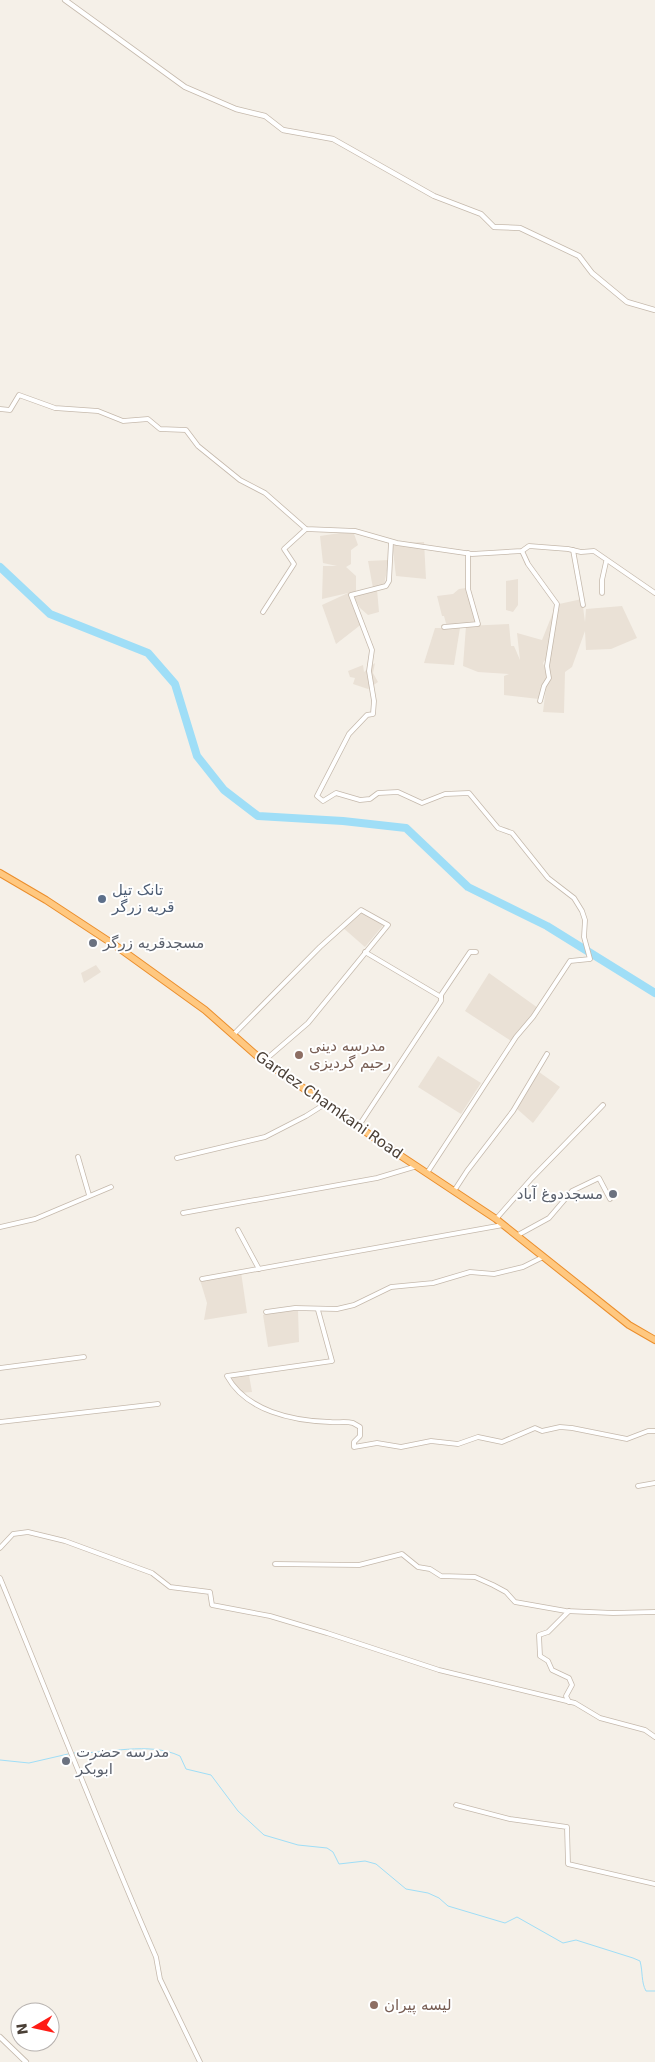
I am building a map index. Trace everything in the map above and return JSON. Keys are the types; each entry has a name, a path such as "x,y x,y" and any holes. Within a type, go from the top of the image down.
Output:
{"highway":[{"name":"Gardez Chamkani Road","path":"0,873 46,900 119,948 205,1010 264,1061 358,1127 496,1218 629,1325 655,1340"}],"street":[{"path":"65,0 185,87 236,109 265,116 283,130 333,139 434,196 481,214 494,228 520,228 579,256 592,273 628,302 655,310"},
{"path":"0,409 10,410 19,395 55,408 98,411 123,421 148,419 160,429 186,430 198,446 240,480 265,493 306,529 355,531 391,542 468,553 522,551 530,546 581,552 594,551 606,562 655,593"},
{"path":"263,612 294,564 284,549 306,529"},
{"path":"391,542 389,581 386,586 351,595 361,615 372,650 369,671 374,701 373,714 366,715 349,734 317,796 323,801 336,794 360,800 370,799 378,793 398,792 422,803 446,794 469,793 498,828 512,833 548,878 574,898 585,920 584,937 590,959 570,961 533,1017 516,1037 427,1173"},
{"path":"573,550 583,605"},
{"path":"522,551 528,564 557,604 546,666 549,678 544,686 540,701"},
{"path":"444,627 478,624 468,589 468,553"},
{"path":"602,593 602,580 606,562"},
{"path":"233,1035 320,947 360,910 388,925 308,1023 264,1061"},
{"path":"365,952 442,998"},
{"path":"358,1127 442,998 441,995 470,952 476,952"},
{"path":"454,1191 466,1171 512,1111 547,1054"},
{"path":"177,1158 265,1137 325,1104"},
{"path":"496,1218 603,1105"},
{"path":"78,1157 89,1195"},
{"path":"183,1213 377,1178 417,1166"},
{"path":"518,1235 549,1218 572,1191 599,1178 610,1199"},
{"path":"0,1227 35,1219 111,1186"},
{"path":"202,1279 504,1225"},
{"path":"238,1230 259,1269"},
{"path":"266,1312 295,1308 318,1310 354,1305 391,1287 433,1283 470,1272 494,1274 523,1267 543,1256"},
{"path":"318,1310 332,1361 227,1376 232,1386 253,1402 288,1418 353,1422 360,1427 360,1436 354,1442 354,1447 377,1443 401,1447 431,1441 458,1444 478,1437 502,1442 535,1428 542,1431 560,1427 627,1438 648,1431 655,1431"},
{"path":"0,1368 84,1357"},
{"path":"0,1422 158,1404"},
{"path":"638,1486 655,1483"},
{"path":"0,1548 13,1534 28,1532 65,1541 152,1573 170,1587 210,1592 212,1605 270,1616 439,1670 569,1702 585,1707 600,1718 645,1730 655,1737"},
{"path":"275,1564 359,1565 402,1554 418,1567 430,1569 441,1576 475,1578 493,1585 506,1592 515,1602 568,1611 655,1612"},
{"path":"0,1578 59,1719 92,1810 156,1957 160,1979 200,2062"},
{"path":"568,1611 548,1632 539,1635 538,1649 540,1656 548,1660 552,1670 569,1678 572,1685 566,1696 569,1702"},
{"path":"456,1805 510,1819 567,1827 568,1864 655,1884"},
{"path":"0,2037 26,2062"}],"shaded area":[{"path":"353,531 358,545 351,550 351,564 346,567 356,576 356,591 349,594 355,609 362,617 363,623 336,644 322,605 348,593 322,599 323,566 337,566 323,563 320,536"},
{"path":"424,542 426,579 396,576 392,543"},
{"path":"389,560 384,585 373,588 368,561"},
{"path":"518,579 518,605 513,612 506,610 506,581"},
{"path":"466,588 477,622 447,627 437,596 453,594 459,589"},
{"path":"377,589 379,612 368,615 360,608 352,594"},
{"path":"582,599 585,622 586,609 622,606 637,638 611,649 586,650 585,631 572,667 565,672 564,713 543,712 547,679 539,699 504,695 504,676 509,674 478,672 463,666 466,626 509,624 511,646 514,646 520,660 517,633 542,640 558,600 548,656 543,663 546,671 559,604"},
{"path":"435,628 460,628 454,665 424,663"},
{"path":"375,663 373,673 378,682 368,689 353,684 355,678 350,677 348,671 363,665 364,672"},
{"path":"362,908 385,923 365,947 341,926"},
{"path":"96,965 101,972 84,983 81,973"},
{"path":"489,973 538,1008 524,1028 520,1028 511,1041 465,1011"},
{"path":"438,1056 481,1083 461,1114 418,1087"},
{"path":"539,1072 560,1087 533,1123 516,1108"},
{"path":"241,1272 247,1313 204,1320 207,1303 200,1280"},
{"path":"298,1309 299,1342 268,1347 263,1315"},
{"path":"246,1373 249,1375 252,1392 240,1393 228,1376"}],"waterway":[{"path":"0,567 50,614 148,653 175,684 197,756 224,790 258,816 343,821 406,828 468,887 547,926 655,993"},
{"path":"74,1753 155,1749 180,1756 186,1769 211,1775 238,1811 264,1835 298,1845 327,1848 333,1852 339,1864 365,1861 376,1864 406,1889 428,1893 439,1898 448,1906 505,1923 517,1917 563,1943 576,1940 633,1958 640,1961 643,1984 646,1991 655,1991"},
{"path":"0,1760 29,1763 68,1754"}],"place":[{"name":"تانک تیل قریه زرگر","path":"102,899"},
{"name":"مسجدقریه زرگر","path":"93,943"},
{"name":"مدرسه دینی رحیم گردیزی","path":"299,1055"},
{"name":"مسجددوغ آباد","path":"613,1194"},
{"name":"مدرسه حضرت ابوبکر","path":"66,1761"},
{"name":"لیسه پیران","path":"374,2005"}]}
